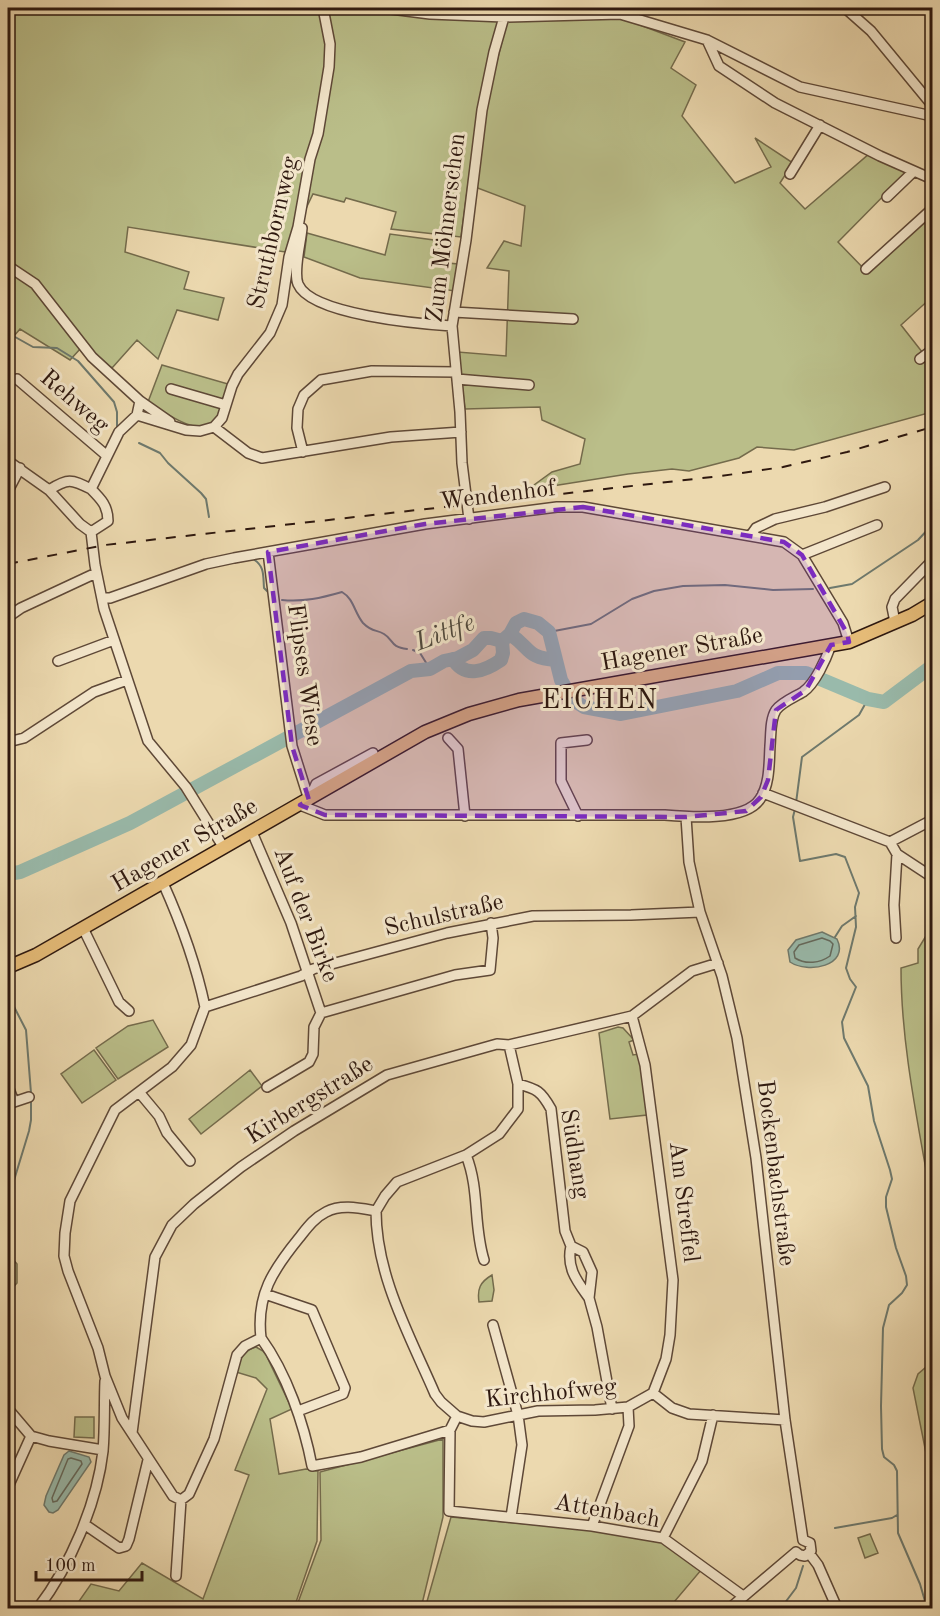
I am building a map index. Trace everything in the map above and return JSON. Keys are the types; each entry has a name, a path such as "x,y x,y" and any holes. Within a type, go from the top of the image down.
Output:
{"main road":[{"name":"Hagener Straße","path":"8,967 36,955 425,732 469,714 553,693 849,642 932,604"}],"street":[{"name":"Struthbornweg","path":"214,428 222,418 238,374 270,333 282,305 289,257 298,227 310,159 318,134 329,67 330,44 322,8"},
{"path":"383,8 430,14 504,17 620,14 707,40 800,87 933,116"},
{"path":"845,8 871,31 933,105"},
{"name":"Zum Möhnerschen","path":"469,519 462,463 452,326 466,240 482,110 504,17"},
{"path":"707,40 719,66 725,72 775,103 913,172 933,179"},
{"path":"790,174 820,125"},
{"path":"887,197 913,172"},
{"path":"866,269 933,209"},
{"path":"298,227 303,228 298,284 306,294 356,314 406,323 452,326"},
{"path":"8,266 35,284 92,357 140,401 179,428"},
{"path":"454,312 573,319"},
{"path":"920,359 933,350"},
{"path":"303,452 296,419 298,409 304,395 321,380 372,371 456,376 529,385"},
{"name":"Rehweg","path":"16,379 106,455"},
{"path":"171,389 226,405"},
{"path":"91,489 119,432 137,415 140,401"},
{"path":"137,415 179,428 200,431 214,428 257,458 391,437 461,432"},
{"path":"8,461 49,490 80,524 91,532 96,573 102,598 148,741 186,788 224,848"},
{"path":"8,491 20,468"},
{"path":"49,490 68,480 74,480 91,489 102,500 108,513 108,521 91,532"},
{"path":"752,535 756,528 775,519 825,507 885,487"},
{"name":"Wendenhof","path":"102,598 133,591 206,564 373,532 557,507 583,507 784,542 802,555 843,623 849,642"},
{"path":"802,555 878,525"},
{"name":"Flipses Wiese","path":"268,552 292,746 304,803"},
{"path":"895,622 892,607 895,599 933,561"},
{"path":"8,617 21,608 96,573"},
{"path":"58,661 114,640"},
{"path":"304,803 325,815 664,815 686,817 730,815 746,811 758,802 768,780 771,724 777,710 806,690 826,659 831,645"},
{"path":"8,742 24,738 94,692 127,680"},
{"path":"448,738 458,749 465,816"},
{"path":"578,816 561,781 561,743 587,740"},
{"name":"Hagener Straße","path":"304,803 316,784 373,753"},
{"path":"764,793 890,842 897,854 933,877"},
{"name":"Bockenbachstraße","path":"686,817 688,862 700,912 718,963 737,1038 756,1158 784,1420 803,1540"},
{"path":"890,842 933,820"},
{"name":"Auf der Birke","path":"252,832 281,897 321,1012 314,1027 313,1054 309,1062 267,1087"},
{"path":"896,938 894,905 897,854"},
{"path":"163,883 175,908 205,1007 191,1045 175,1064 115,1110 70,1201 64,1233 64,1256 98,1348 105,1376 122,1418 173,1496 181,1500"},
{"name":"Schulstraße","path":"205,1007 308,973 313,969 491,923 533,916 700,912"},
{"name":"Auf der Birke","path":"321,1012 455,975 490,970 493,938 491,923"},
{"path":"83,928 119,1002 129,1011"},
{"name":"Kirbergstraße","path":"132,1433 155,1257 172,1225 194,1204 294,1131 387,1075 497,1044 509,1045 632,1016 692,971 718,963"},
{"name":"Am Streffel","path":"632,1016 645,1065 673,1280 670,1335 666,1359 653,1393"},
{"path":"375,1211 340,1207 326,1212 312,1222 272,1274 260,1312 261,1338 298,1411 307,1436 312,1466 360,1457 450,1430 457,1416 435,1394 400,1315 379,1248 375,1230 375,1211 397,1182 465,1155 499,1134 518,1109 518,1084 509,1045"},
{"name":"Südhang","path":"518,1084 535,1088 543,1095 551,1109 565,1231 571,1246 568,1260 589,1298"},
{"path":"8,1086 14,1102 29,1097"},
{"path":"139,1092 159,1116 167,1133 190,1161"},
{"path":"465,1155 476,1187 480,1248 483,1260"},
{"name":"Südhang","path":"571,1246 583,1252 592,1272 589,1298 612,1408"},
{"path":"265,1294 312,1310 345,1388 343,1394 298,1411"},
{"path":"493,1325 518,1415 522,1445 511,1517"},
{"path":"176,1576 181,1500 189,1494 214,1438 237,1355 245,1346 261,1338"},
{"path":"38,1608 51,1591 84,1524 98,1480 103,1450 105,1376"},
{"name":"Kirchhofweg","path":"457,1416 484,1422 538,1411 628,1407 653,1393 680,1412 784,1420"},
{"path":"592,1526 629,1426 628,1407"},
{"path":"8,1409 31,1436 103,1450"},
{"path":"663,1538 702,1461 713,1415"},
{"name":"Attenbach","path":"450,1430 449,1511 592,1526 663,1538 743,1596"},
{"path":"8,1487 31,1436"},
{"path":"84,1524 118,1548 126,1546 148,1460"},
{"path":"803,1540 810,1543 809,1553 802,1556 796,1552 796,1544 803,1540"},
{"path":"730,1608 796,1552"},
{"path":"809,1553 818,1565 837,1608"}],"highlighted area":[{"path":"583,507 784,542 802,555 847,633 849,642 831,645 806,690 776,710 768,780 761,797 746,811 686,817 325,815 300,805 309,800 292,746 268,552 425,524"}],"green space":[{"path":"8,8 364,8 407,16 499,20 478,109 461,237 391,229 396,212 346,198 344,202 313,194 285,252 128,227 125,252 189,272 184,289 224,298 218,320 177,310 158,359 137,340 112,368 81,348 70,360 20,329 8,343"},
{"path":"406,8 595,8 685,42 671,68 696,85 682,116 735,183 771,167 755,138 793,163 780,183 805,209 869,154 907,172 838,242 868,273 930,217 932,219 932,297 901,325 926,357 932,353 932,412 794,450 757,447 739,458 689,471 672,469 628,474 527,490 552,472 580,464 585,439 542,420 540,407 465,409 458,352 506,356 509,271 487,268 504,241 521,246 525,206 475,187 485,110 504,33 503,14"},
{"path":"307,233 385,255 390,234 441,241 437,262 458,264 455,291 360,278 304,257"},
{"path":"162,365 228,384 222,408 216,420 201,427 192,425 172,417 148,402"},
{"path":"932,926 932,1204 907,1057 901,968 918,963 918,949"},
{"path":"153,1020 168,1047 118,1079 96,1048 128,1026"},
{"path":"618,1027 623,1028 634,1040 629,1042 633,1055 639,1054 647,1115 610,1119 599,1033"},
{"path":"94,1050 116,1080 82,1103 61,1074"},
{"path":"250,1070 262,1086 201,1134 189,1119"},
{"path":"8,1253 17,1264 17,1283 8,1293"},
{"path":"492,1275 494,1290 492,1301 479,1302 480,1286"},
{"path":"256,1347 266,1355 292,1409 270,1419 279,1474 306,1469 318,1471 317,1541 294,1608 82,1608 77,1604 91,1584 119,1591 142,1563 203,1599 249,1475 235,1470 267,1389 256,1378 236,1372 240,1360"},
{"path":"932,1362 932,1499 927,1458 913,1388 918,1374"},
{"path":"75,1417 94,1417 94,1438 74,1437"},
{"path":"443,1439 443,1517 422,1604 426,1605 451,1517 593,1530 665,1542 702,1569 669,1608 296,1608 321,1540 320,1472"},
{"path":"870,1534 878,1553 865,1558 858,1538"}],"water":[{"path":"822,932 837,939 838,956 833,961 816,967 798,966 790,962 788,950 796,940"},
{"path":"69,1451 89,1457 91,1462 58,1510 53,1513 49,1512 44,1505 46,1496 64,1455"}],"waterway":[{"path":"8,333 33,347 57,348 78,361 114,402 117,427"},
{"path":"139,443 160,453 201,493 206,499 209,517"},
{"path":"830,588 852,584 918,540 932,525"},
{"path":"231,563 253,559 257,562 263,572 264,588 268,592"},
{"path":"549,632 591,624 632,599 654,591 683,586 725,585 773,590 813,589"},
{"path":"282,600 312,599 342,592 349,598 366,626 384,634 398,647 407,649"},
{"name":"Littfe","path":"8,874 20,872 130,823 411,671 430,669 444,661 458,658 473,650 484,638 502,641 510,634 516,623 524,619 538,623 549,632 561,680 572,699 584,707 621,714 737,691 778,673 806,673 868,699 884,702 932,666"},
{"path":"510,634 534,655 556,660"},
{"path":"453,659 463,669 482,670 501,660 502,641"},
{"path":"413,650 420,653 430,669"},
{"path":"796,803 802,757 859,715 868,699"},
{"path":"795,809 793,817 800,861 836,854 845,857 859,893 855,907 856,927 846,968 856,987 842,1022 844,1038 868,1086 874,1121 890,1170 892,1179 886,1197 886,1207 907,1285 889,1305 883,1328 882,1449 884,1457 894,1465 897,1471 898,1533 920,1584 927,1608"},
{"path":"835,937 842,926 856,916"},
{"path":"8,995 26,1030 31,1093"},
{"path":"8,1200 29,1131 31,1099"},
{"name":"Attenbach","path":"835,1528 892,1518 897,1515"},
{"name":"Attenbach","path":"781,1608 796,1588 803,1566"}],"railway":[{"path":"8,564 105,545 721,476 783,467 847,452 932,427"}],"district":[{"name":"EICHEN","path":"600,700"}]}
